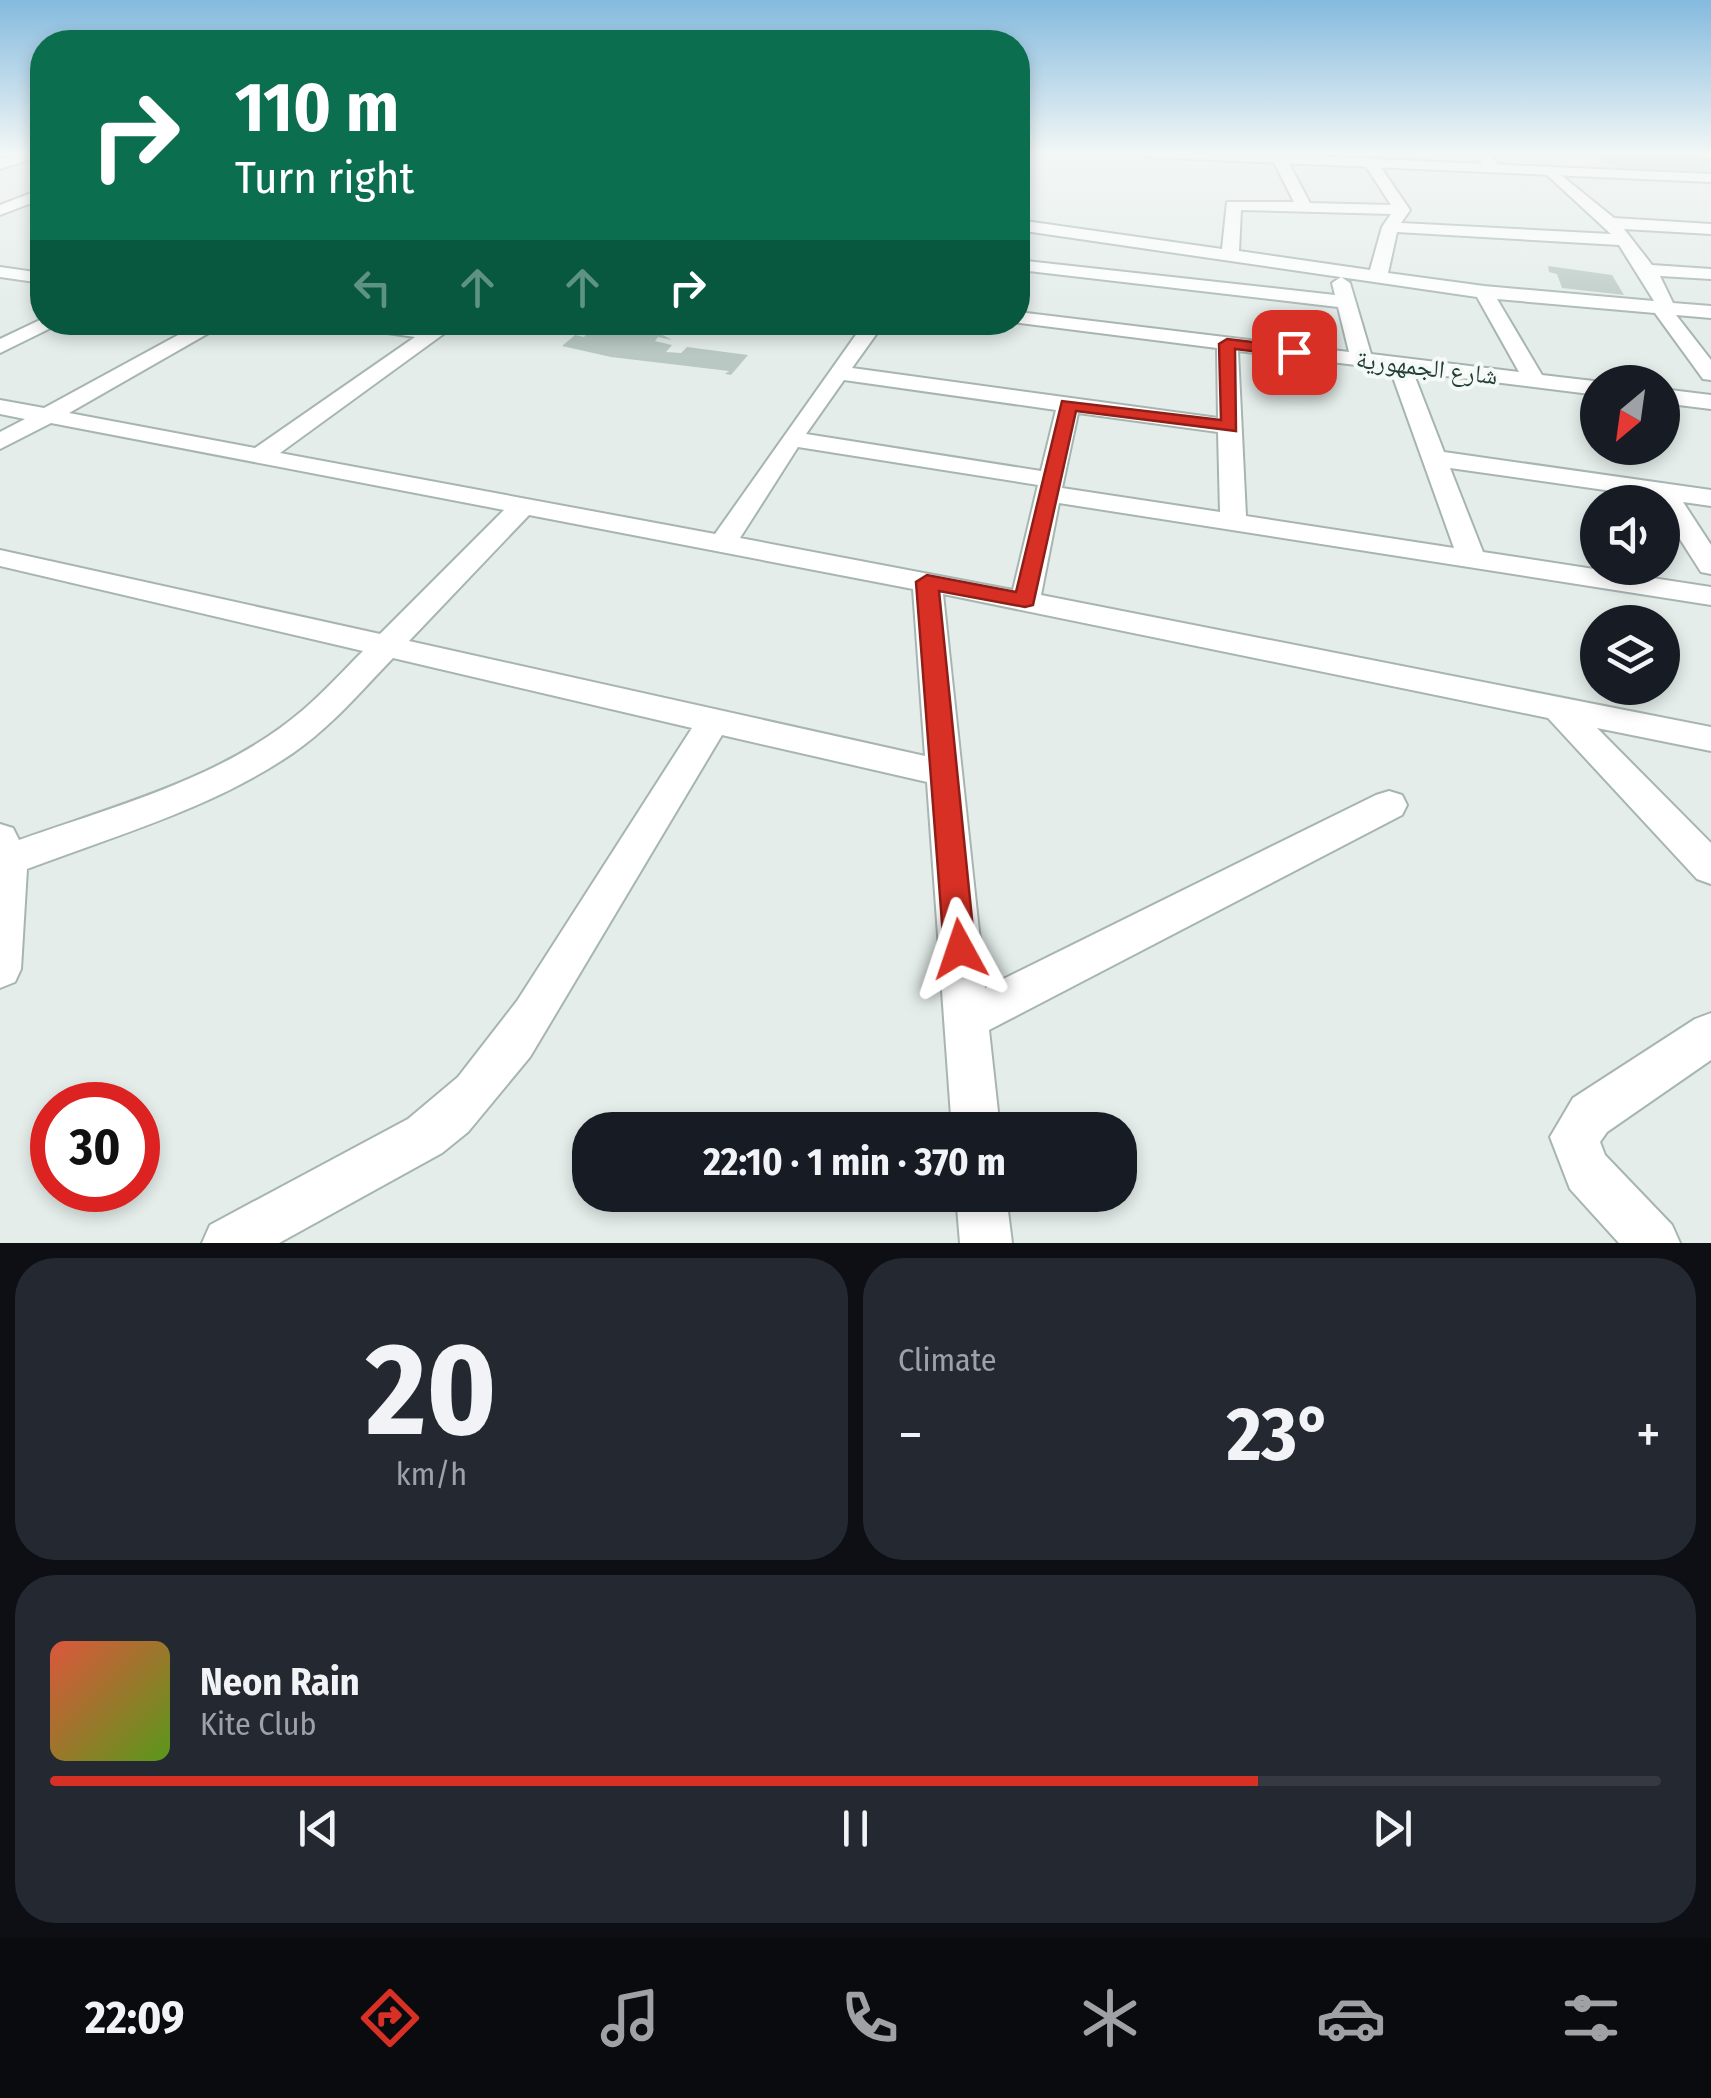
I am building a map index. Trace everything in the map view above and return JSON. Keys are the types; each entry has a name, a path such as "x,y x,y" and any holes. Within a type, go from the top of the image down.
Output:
{"street":[{"path":"1230,253 1233,211"},
{"path":"1378,276 1390,227 1401,211"},
{"path":"1599,211 1650,270 1664,300 1662,309 1711,374"},
{"path":"1609,223 1711,229"},
{"path":"1030,226 1484,292 1711,312"},
{"path":"1390,227 1623,240"},
{"path":"1030,258 1046,228"},
{"path":"1030,266 1344,302"},
{"path":"1339,270 1344,302 1362,360"},
{"path":"1650,270 1711,274"},
{"path":"1484,292 1534,381"},
{"name":"شارع الجمهورية","path":"1030,319 1580,386"},
{"path":"0,347 30,333"},
{"path":"0,442 194,335"},
{"path":"259,456 432,335"},
{"path":"723,544 866,335"},
{"path":"1227,344 1234,523"},
{"path":"1399,364 1472,560"},
{"path":"840,373 1230,427"},
{"path":"1680,398 1711,402"},
{"path":"1025,600 1068,404"},
{"path":"0,407 1025,600 1561,712 1711,739"},
{"path":"791,440 1234,523 1711,596"},
{"path":"1434,458 1621,485"},
{"path":"1680,493 1711,498"},
{"path":"0,969 4,849 260,760 315,719 522,506"},
{"path":"1680,518 1711,566"},
{"path":"5,564 388,644 944,773"},
{"path":"927,582 974,1112"},
{"path":"1561,712 1711,868"},
{"path":"228,1243 425,1136 454,1116 473,1096 518,1040 713,722"},
{"path":"966,1020 1389,805"},
{"path":"1654,1243 1587,1172 1574,1137 1576,1128 1711,1034"},
{"path":"983,1212 986,1243"}],"building":[{"path":"1548,266 1612,275 1624,295 1562,288 1557,274 1549,272"},
{"path":"575,335 663,335 672,340 658,337 655,341 672,345 666,352 681,353 687,347 748,355 731,375 725,374 729,371 611,357 562,346"}],"route":[{"path":"960,949 927,582 1025,600 1068,404 1230,427 1227,344 1294,352"}]}
